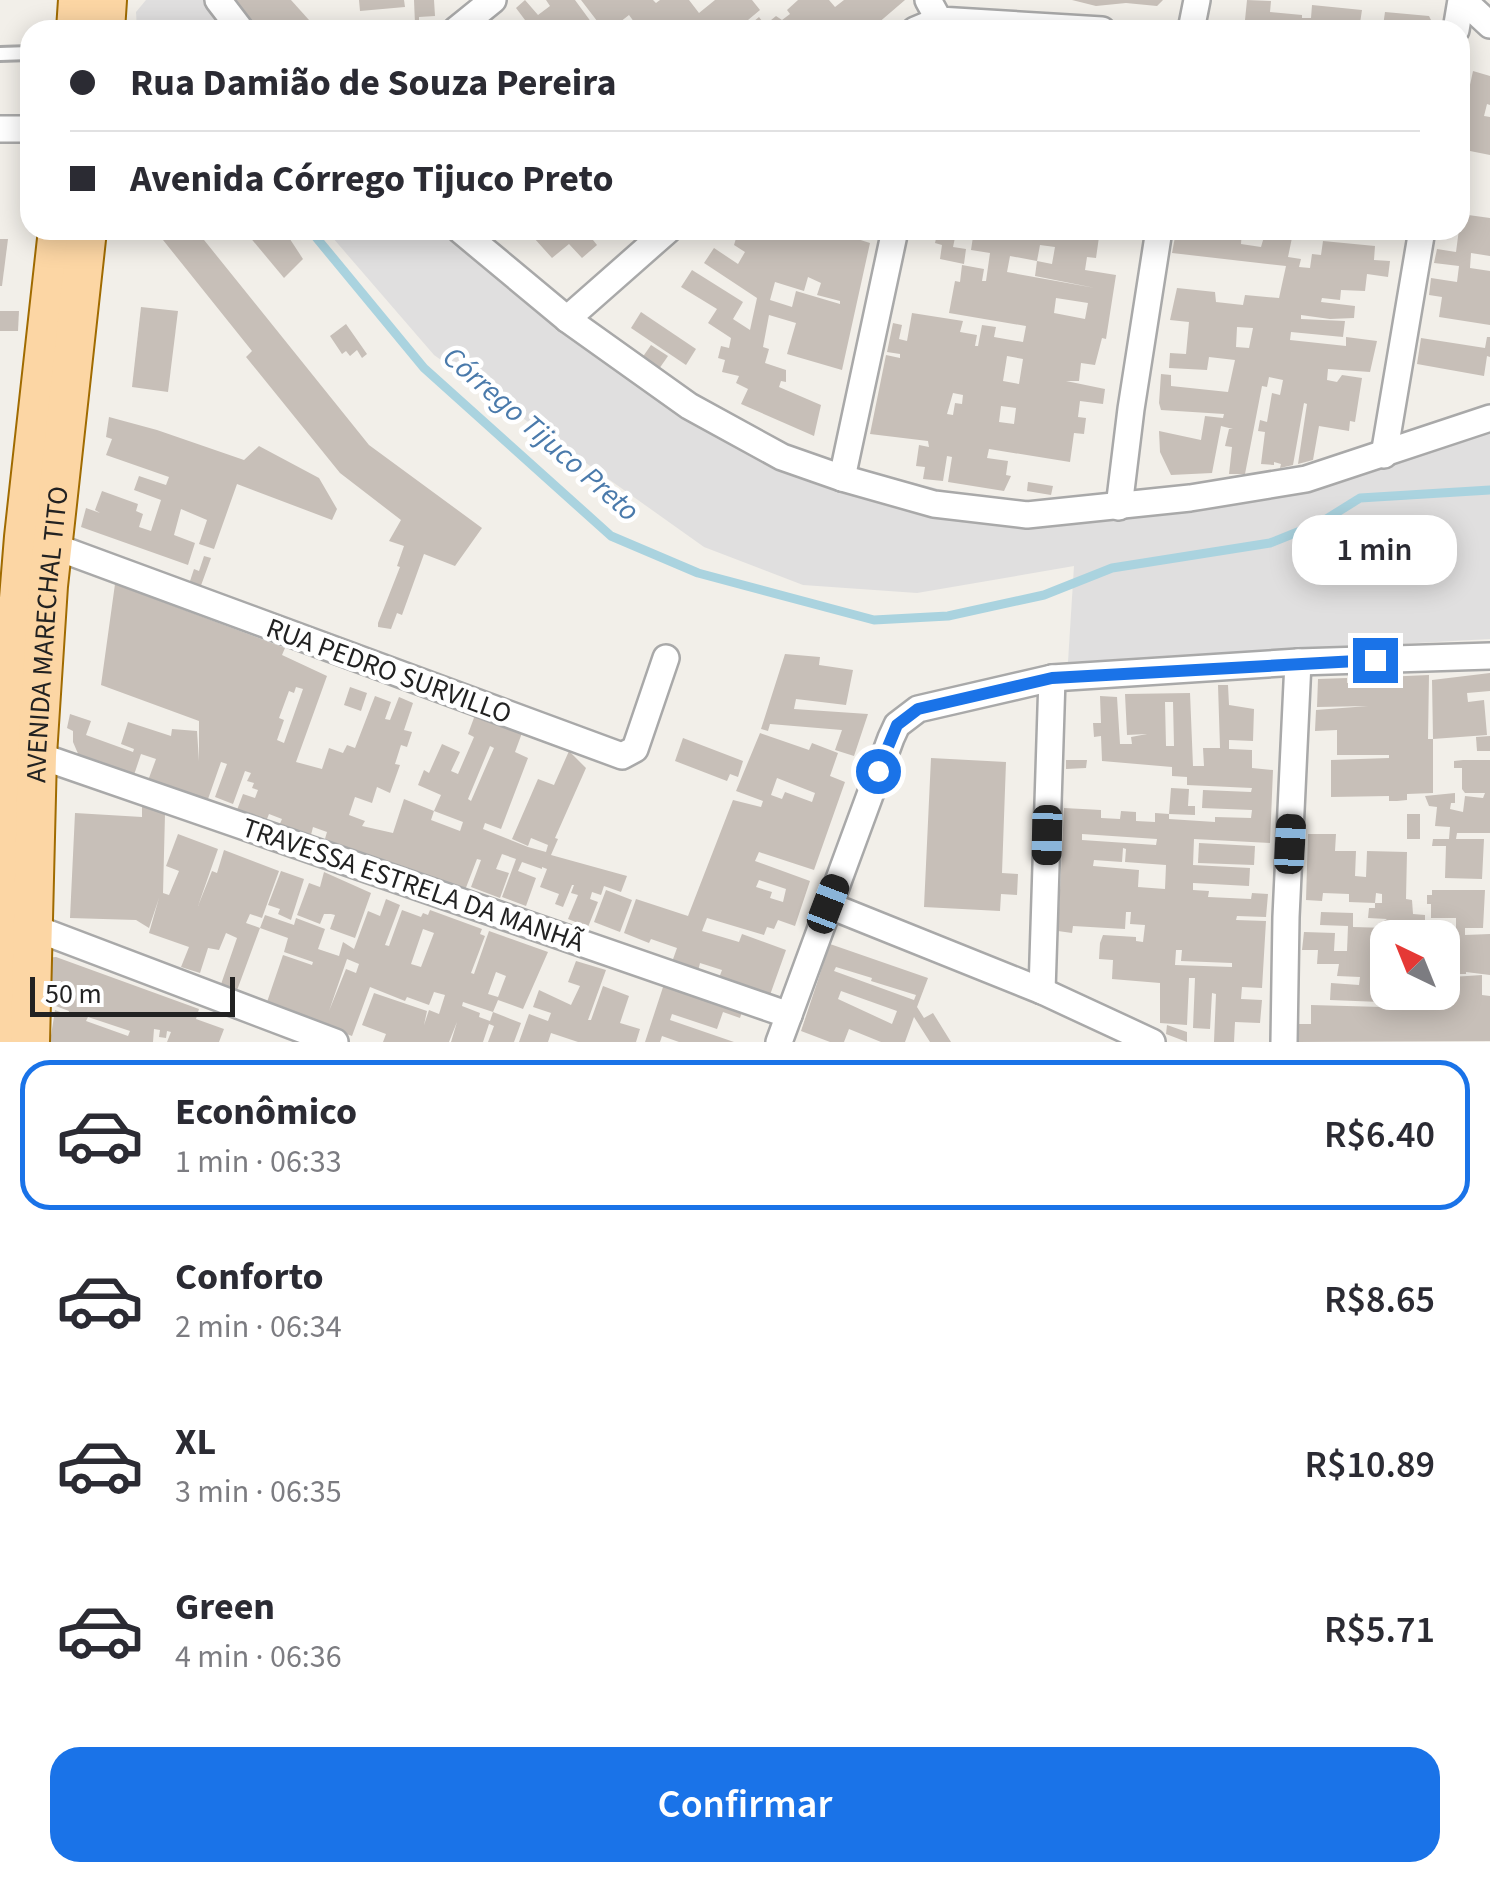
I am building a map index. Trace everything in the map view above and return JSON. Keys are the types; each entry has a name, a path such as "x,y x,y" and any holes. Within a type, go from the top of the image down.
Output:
{"main road":[{"name":"AVENIDA MARECHAL TITO","path":"1,1042 2,802 10,583 57,240"},
{"name":"AVENIDA MARECHAL TITO","path":"30,1042 37,756 53,546 86,240"}],"street":[{"path":"218,0 233,20"},
{"path":"468,20 493,0"},
{"path":"1462,0 1490,24"},
{"path":"472,240 567,319 690,406 782,457 934,504 1028,515 1119,508 1306,479 1490,418"},
{"path":"567,319 657,240"},
{"path":"842,478 893,240"},
{"path":"1119,508 1157,240"},
{"path":"1384,456 1420,240"},
{"name":"RUA PEDRO SURVILLO","path":"53,546 622,756 635,749 666,658"},
{"path":"779,1042 897,725 918,709 1052,678 1298,662 1490,656"},
{"path":"1284,1042 1298,662"},
{"path":"1042,992 1052,678"},
{"name":"TRAVESSA ESTRELA DA MANHÃ","path":"37,756 789,1014"},
{"path":"828,904 1152,1042"},
{"path":"32,927 335,1042"}],"shaded area":[{"path":"146,0 239,0 256,20 136,20 136,12"},
{"path":"335,240 481,240 629,357 786,451 1003,505 1321,469 1490,411 1490,639 1068,662 1074,566 917,593 803,585 704,547 434,355"}],"building":[{"path":"235,0 291,0 309,20 250,20"},
{"path":"359,0 404,0 405,7 360,11"},
{"path":"414,0 434,0 435,16 415,20"},
{"path":"525,0 538,15 550,6 546,0 575,0 590,20 525,20 516,8"},
{"path":"581,0 689,0 699,13 715,0 752,0 760,10 748,20 633,20 629,15 623,20 596,20"},
{"path":"798,0 829,0 835,7 844,0 905,0 882,20 782,20 790,14 787,10"},
{"path":"1072,0 1163,0 1157,6 1096,6"},
{"path":"1247,0 1271,1 1270,12 1302,18 1311,18 1312,5 1362,10 1360,20 1245,20"},
{"path":"1385,12 1429,16 1431,20 1384,20"},
{"path":"1473,71 1490,76 1490,105 1487,104 1484,116 1490,117 1490,155 1470,151"},
{"path":"1470,215 1490,218 1490,256 1471,253 1470,268 1490,271 1490,325 1439,317 1442,297 1429,295 1431,278 1457,282 1459,266 1434,263 1437,249 1456,252 1458,240 1470,240"},
{"path":"0,239 8,239 2,286 0,286"},
{"path":"163,240 204,240 369,445 482,528 455,566 424,554 402,615 397,613 391,629 378,627 378,623 400,567 397,566 404,546 389,541 401,520 340,473 246,357 252,351"},
{"path":"252,240 291,240 303,259 284,278"},
{"path":"536,240 593,240 597,245 582,258 569,244 552,258"},
{"path":"736,240 870,243 842,370 787,354 796,323 769,315 763,347 769,349 765,363 786,370 786,382 781,381 779,387 821,405 814,436 741,404 748,389 736,383 739,376 722,372 725,360 718,358 721,346 729,348 731,338 708,323 717,309 681,287 692,270 743,302 733,319 750,330 757,298 704,263 714,248 738,264 745,252 734,245","holes":["808,277 821,283 817,295 840,304 796,291 792,307 770,300 775,282 804,291"]},
{"path":"954,240 953,247 966,249 964,264 940,259 942,245 935,243"},
{"path":"972,240 1099,240 1096,258 1087,257 1085,270 1116,275 1106,339 1102,338 1095,365 1081,363 1079,381 1066,381 1105,389 1103,404 1080,401 1078,417 1086,418 1084,434 1074,433 1070,462 989,449 987,458 1008,461 1006,475 1011,476 1004,491 948,482 952,457 947,456 943,481 923,479 925,467 916,466 919,445 929,447 928,441 870,434 886,355 900,358 900,354 887,352 893,323 902,325 899,339 907,341 912,313 963,321 960,332 977,335 975,346 982,325 996,327 994,337 1023,342 1026,326 949,313 962,265 984,269 982,281 986,281 990,253 971,250","holes":["1040,245 1055,247 1052,264 1037,261","1010,256 1037,261 1035,276 1095,288 1007,272","1056,298 1088,303 1085,319 1054,313","1007,356 1023,359 1019,384 1003,381","953,393 963,395 962,404 955,403 953,415 947,414","1001,406 1016,408 1014,424 999,422"]},
{"path":"1174,240 1241,240 1241,244 1261,247 1263,240 1292,240 1288,257 1301,259 1299,267 1310,268 1312,254 1321,255 1323,241 1375,246 1374,260 1390,261 1388,277 1367,274 1365,291 1341,290 1340,300 1322,298 1321,302 1355,306 1354,318 1301,315 1301,319 1345,321 1343,337 1291,332 1290,340 1346,346 1346,337 1377,341 1370,372 1328,369 1327,380 1337,382 1342,375 1362,378 1355,422 1350,421 1349,431 1319,426 1313,460 1298,464 1307,404 1304,403 1293,465 1280,468 1281,464 1274,462 1261,464 1265,432 1258,431 1260,420 1267,422 1272,393 1280,395 1283,380 1269,377 1267,387 1262,386 1245,474 1229,474 1232,447 1225,446 1229,429 1233,429 1221,426 1212,473 1171,475 1160,452 1159,431 1201,440 1205,416 1223,418 1224,414 1161,410 1161,374 1171,375 1171,386 1228,392 1235,360 1209,357 1207,370 1169,368 1170,353 1186,354 1189,322 1170,320 1177,288 1215,292 1216,302 1243,305 1245,295 1279,298 1286,266 1172,253","holes":["1237,327 1253,328 1249,348 1236,347"]},
{"path":"141,307 178,311 168,392 132,387"},
{"path":"0,311 19,311 18,331 0,331"},
{"path":"641,312 696,349 686,365 631,328"},
{"path":"346,324 367,354 362,358 357,350 350,356 346,351 342,354 330,336"},
{"path":"1487,337 1490,357 1487,356 1484,376 1417,364 1421,338 1485,348"},
{"path":"651,345 668,356 659,369 642,358"},
{"path":"109,417 244,460 259,446 319,478 337,509 332,520 237,484 214,549 199,544 207,520 181,509 174,535 195,543 188,565 81,527 86,508 100,513 95,510 102,491 138,504 136,511 143,514 139,527 151,531 161,500 134,490 139,476 166,485 169,477 106,455 112,439 106,437"},
{"path":"1028,482 1053,486 1051,495 1027,491"},
{"path":"204,556 211,558 199,591 188,587"},
{"path":"115,584 285,648 282,655 327,676 296,762 322,769 329,748 343,753 347,745 355,748 375,696 391,702 385,719 390,720 399,697 413,703 404,730 412,732 407,747 401,745 395,764 400,765 390,793 377,787 372,803 355,797 349,815 365,821 362,826 393,833 404,799 434,811 441,795 418,785 424,770 429,773 442,744 460,752 451,771 458,774 474,737 468,734 475,715 522,733 515,752 528,758 501,829 485,823 483,829 528,847 546,852 548,845 531,838 528,846 512,839 538,779 554,785 569,751 586,768 551,855 627,876 621,892 604,886 601,895 592,892 590,899 598,902 588,927 568,919 578,895 571,893 574,885 563,907 555,904 559,894 540,887 547,869 542,867 522,862 518,871 536,878 526,906 502,897 516,859 502,854 496,869 509,873 500,898 471,887 481,860 477,859 462,898 322,849 327,832 313,827 310,839 276,833 282,819 269,814 263,829 234,818 243,794 255,798 258,790 247,781 251,773 245,771 233,804 215,797 227,764 221,762 208,799 167,787 167,794 146,786 156,759 141,754 132,781 82,763 73,731 67,728 70,714 91,721 86,735 133,752 134,749 121,744 128,722 171,736 172,729 197,731 199,761 199,721 101,685","holes":["296,687 303,689 284,743 277,740 284,720 279,718 289,691 294,693","490,746 494,748 471,801 468,799","434,811 463,822 460,831 431,820"]},
{"path":"785,654 820,657 819,665 853,670 846,705 796,699 794,709 868,714 854,756 835,750 842,730 770,724 768,731 761,729"},
{"path":"1490,673 1490,691 1467,693 1468,702 1484,700 1487,735 1433,739 1432,680"},
{"path":"1429,675 1428,739 1433,739 1433,793 1407,794 1407,800 1397,801 1389,801 1389,796 1331,797 1331,760 1389,755 1337,755 1337,730 1315,731 1316,710 1368,706 1317,707 1318,679 1347,678 1347,683 1360,682 1360,678"},
{"path":"1218,685 1228,685 1229,705 1254,709 1253,741 1229,740 1229,749 1252,750 1252,768 1273,770 1270,843 1194,839 1193,865 1250,868 1249,886 1193,883 1193,890 1209,891 1208,897 1251,899 1252,893 1268,894 1266,917 1237,916 1236,920 1266,921 1262,988 1242,987 1241,999 1262,1000 1260,1023 1235,1022 1234,1042 1214,1042 1216,994 1212,993 1210,1029 1193,1028 1195,978 1189,978 1187,1025 1160,1023 1160,983 1112,979 1113,960 1099,959 1100,943 1103,935 1136,937 1136,941 1143,942 1145,925 1130,924 1131,912 1126,912 1125,929 1073,926 1072,933 1058,931 1064,808 1101,810 1101,818 1120,819 1121,811 1136,812 1136,821 1155,822 1155,813 1169,814 1169,819 1215,822 1215,817 1251,818 1252,810 1202,808 1203,790 1251,792 1252,788 1187,785 1187,777 1172,776 1172,767 1102,761 1101,736 1094,737 1093,723 1101,723 1100,696 1117,697 1120,744 1132,744 1131,737 1147,734 1127,735 1125,694 1190,693 1193,766 1204,766 1203,748 1220,748","holes":["1165,702 1173,702 1174,746 1166,746","1082,834 1157,839 1156,845 1082,840","1123,848 1125,862 1166,865 1165,889 1138,887 1139,870 1093,866 1094,860 1122,862","1176,950 1182,950 1181,961 1232,963 1232,967 1175,965"]},
{"path":"350,687 367,693 361,711 344,705"},
{"path":"760,733 809,750 812,743 838,753 830,776 845,782 814,870 759,852 755,861 810,881 795,926 778,920 774,929 767,927 764,935 707,918 702,931 739,942 742,934 786,950 770,995 719,978 722,970 700,963 698,971 672,962 677,948 624,933 636,899 688,916 733,800 761,807 763,801 736,791","holes":["777,778 815,793 812,802 785,792 782,799 771,795","759,880 786,889 783,902 770,898 772,892 756,887"]},
{"path":"1490,736 1490,751 1477,751 1476,737"},
{"path":"683,738 743,761 738,777 730,774 727,781 675,761"},
{"path":"931,758 1006,762 1002,873 1018,874 1017,895 1001,894 1000,911 924,907"},
{"path":"1066,760 1087,760 1086,768 1066,769"},
{"path":"1490,760 1490,833 1457,833 1456,839 1484,839 1482,879 1445,878 1446,846 1432,846 1433,839 1449,839 1450,827 1435,826 1437,807 1429,806 1425,796 1455,793 1450,809 1463,812 1465,796 1483,798 1485,793 1465,793 1462,768 1454,768 1454,761"},
{"path":"1171,788 1189,789 1188,806 1195,806 1195,815 1169,814"},
{"path":"142,806 165,814 163,893 169,895 179,871 166,866 178,834 218,849 198,906 212,871 217,873 224,850 279,871 262,918 250,914 246,923 260,928 236,993 219,990 237,938 226,933 219,950 208,948 200,973 181,967 189,947 149,933 159,898 149,928 136,920 70,918 75,813 142,817"},
{"path":"1407,814 1420,814 1420,839 1407,839"},
{"path":"1308,834 1336,834 1335,851 1356,851 1355,876 1366,877 1367,851 1407,852 1406,899 1412,900 1413,914 1425,915 1425,920 1368,918 1369,908 1375,908 1375,903 1349,902 1349,894 1323,893 1322,901 1306,900"},
{"path":"1199,843 1255,846 1254,865 1198,863"},
{"path":"281,871 304,879 291,920 278,914 280,909 268,905"},
{"path":"324,872 371,893 355,938 330,929 335,915 324,914 320,924 297,915 309,883 320,887"},
{"path":"606,890 632,900 620,932 594,922"},
{"path":"1432,890 1485,890 1483,928 1465,928 1465,935 1490,934 1490,975 1460,974 1460,920 1431,918 1427,895 1432,895"},
{"path":"386,899 400,905 385,945 389,946 402,910 421,917 430,910 482,929 480,934 485,936 471,973 474,974 489,931 548,952 523,1009 498,1000 493,1012 521,1023 514,1042 488,1042 494,1026 489,1024 483,1042 451,1042 457,1022 449,1042 383,1042 386,1034 362,1025 374,993 427,1011 424,1025 429,1010 439,1014 445,995 434,992 429,1005 407,997 405,1001 370,987 352,1036 266,1005 283,955 312,965 313,962 284,952 288,938 260,928 265,915 294,925 296,918 325,929 318,949 339,956 343,942 354,949 368,911 380,916","holes":["423,929 434,933 421,967 411,964","347,959 359,964 356,973 346,969 329,1011","496,972 506,976 498,997 488,994","463,1002 493,1012 490,1021 462,1006"]},
{"path":"1321,912 1353,913 1353,927 1370,927 1370,1002 1330,1000 1331,983 1359,985 1360,977 1337,976 1339,964 1317,964 1318,950 1302,950 1304,932 1335,933 1334,951 1347,951 1348,926 1320,925"},
{"path":"830,944 928,978 917,1007 924,1018 933,1013 951,1042 930,1042 914,1017 905,1042 881,1042 849,1029 844,1042 830,1042 801,1031","holes":["836,967 872,978 871,981 916,995 914,1000 834,971","841,991 897,1011 892,1024 838,999"]},
{"path":"56,957 199,1009 196,1019 224,1029 219,1042 167,1042 171,1032 167,1031 166,1038 159,1037 160,1030 154,1029 153,1042 50,1042 55,1010 68,1015 69,1011 53,1005 59,986 45,983 45,958","holes":["88,1017 130,1031 128,1036 86,1021"]},
{"path":"576,961 606,970 588,1020 603,986 629,996 620,1023 640,1029 636,1042 578,1042 551,1033 548,1042 519,1042 529,1014 548,1021 551,1013 533,1007 539,990 571,1005 580,986 568,982"},
{"path":"1482,975 1482,995 1490,996 1490,1041 1296,1042 1297,1024 1311,1024 1311,1005 1370,1007 1370,1010 1460,1010 1460,976"},
{"path":"664,984 742,1012 740,1018 723,1012 717,1029 672,1014 670,1020 734,1042 679,1042 662,1036 660,1042 645,1042"},
{"path":"1167,1025 1187,1032 1187,1042 1166,1034"}],"waterway":[{"name":"Córrego Tijuco Preto","path":"318,240 424,368 611,536 698,573 874,620 948,616 1044,595 1112,568 1270,543 1320,523 1360,498 1490,490"}],"route":[{"path":"878,771 897,725 918,709 1052,678 1375,660"}]}
